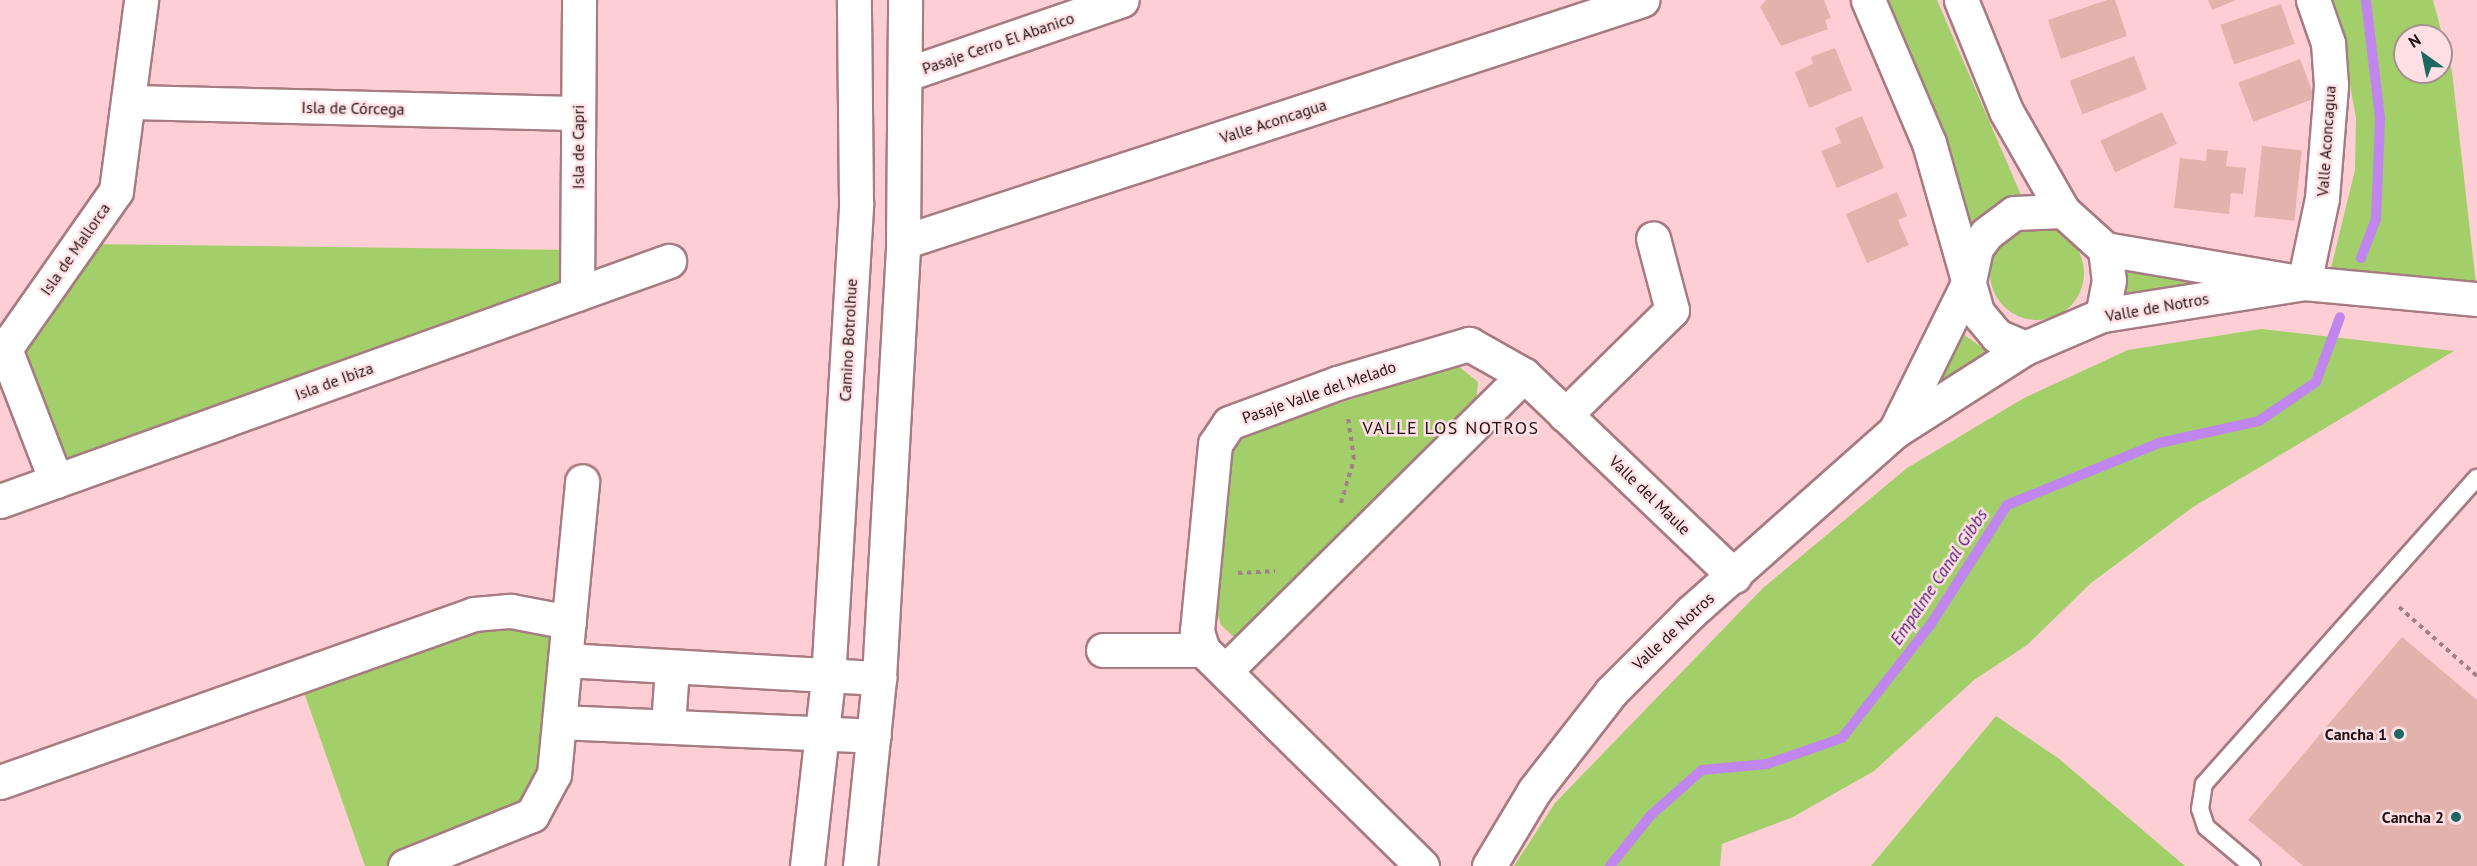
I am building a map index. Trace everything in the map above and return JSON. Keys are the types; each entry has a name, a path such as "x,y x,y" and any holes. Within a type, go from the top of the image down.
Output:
{"street":[{"name":"Isla de Mallorca","path":"56,481 4,349 116,191 141,0"},
{"name":"Isla de Capri","path":"577,294 579,0"},
{"name":"Camino Botrolhue","path":"807,866 828,679 856,202 854,0"},
{"path":"860,866 879,678 903,242 907,74 905,0"},
{"name":"Pasaje Cerro El Abanico","path":"907,74 1122,0"},
{"name":"Valle Aconcagua","path":"903,242 1642,0"},
{"path":"1868,0 1929,143 1969,281 1985,325 2025,348"},
{"path":"1960,0 2006,111 2064,212 2105,249 2109,280 2102,315"},
{"name":"Valle Aconcagua","path":"2304,283 2322,198 2331,85 2328,43 2313,0"},
{"name":"Isla de Córcega","path":"128,102 578,113"},
{"path":"1969,281 1976,248 1998,222 2030,209 2064,212"},
{"path":"1565,415 1672,310 1653,238"},
{"name":"Valle de Notros","path":"2105,249 2304,283 2477,299"},
{"name":"Isla de Ibiza","path":"0,501 669,261"},
{"name":"Valle de Notros","path":"1895,431 1969,281"},
{"name":"Valle de Notros","path":"1490,866 1534,791 1611,692 1734,576 1895,431 2025,348 2102,315 2304,283"},
{"name":"Pasaje Valle del Melado","path":"1215,660 1197,631 1201,567 1215,444 1229,423 1337,383 1469,344 1524,375 1565,415"},
{"path":"1215,660 1524,375"},
{"name":"Valle del Maule","path":"1565,415 1734,576"},
{"path":"405,866 532,815 554,774 582,481"},
{"path":"0,782 474,614 511,611 568,622"},
{"path":"1103,650 1215,660 1422,866"},
{"path":"565,660 828,679 879,678"},
{"path":"668,726 672,668"},
{"path":"559,722 874,736"}],"lane":[{"path":"2252,866 2206,827 2200,809 2204,784 2477,478"}],"path":[{"path":"1335,513 1354,459 1337,383"},
{"path":"1201,567 1259,574 1279,570"},
{"path":"2378,588 2477,676"}],"green space":[{"path":"1889,0 1937,0 2024,202 1974,230"},
{"path":"2326,0 2433,0 2439,24 2393,24 2393,84 2453,84 2453,81 2476,284 2331,268 2355,170 2356,118 2344,52"},
{"path":"2028,226 2046,226 2071,239 2081,255 2084,273 2081,291 2071,307 2046,320 2028,320 2003,307 1990,282 1990,264 2003,239"},
{"path":"82,244 575,250 574,292 58,477 7,350"},
{"path":"2127,258 2196,283 2122,300"},
{"path":"2261,329 2454,351 2193,507 2091,583 2027,645 1974,680 1874,771 1793,817 1722,844 1720,866 1514,866 1555,803 1763,588 1907,468 2024,398 2128,350"},
{"path":"1959,331 1991,354 1931,394"},
{"path":"1457,365 1478,382 1476,402 1256,630 1234,637 1221,625 1216,609 1222,482 1237,444 1251,432"},
{"path":"474,616 567,624 530,814 399,866 365,866 299,678"},
{"path":"1996,716 2058,758 2185,866 1871,866"}],"building":[{"path":"1766,0 1824,0 1831,18 1825,20 1828,29 1781,46 1760,7"},
{"path":"2107,0 2115,0 2127,36 2061,59 2048,20"},
{"path":"2208,0 2236,0 2212,10"},
{"path":"2281,4 2295,44 2234,65 2220,25"},
{"path":"1835,48 1852,90 1809,108 1795,72 1813,64 1811,57"},
{"path":"2134,56 2147,90 2082,114 2070,81"},
{"path":"2300,59 2315,98 2253,122 2238,83"},
{"path":"2162,112 2177,144 2115,172 2100,141"},
{"path":"1862,116 1884,168 1837,188 1821,151 1841,143 1835,128"},
{"path":"2262,146 2302,150 2294,221 2255,217"},
{"path":"2207,149 2228,151 2226,166 2246,168 2243,194 2231,193 2229,214 2174,208 2180,158 2206,161"},
{"path":"1897,192 1907,216 1898,220 1909,245 1867,263 1846,214"},
{"name":"Cancha 1","path":"2402,637 2477,700 2477,866 2303,866 2248,820"}],"waterway":[{"name":"Empalme Canal Gibbs","path":"2361,258 2376,219 2380,118 2366,0"},
{"name":"Empalme Canal Gibbs","path":"1610,866 1650,816 1702,770 1767,764 1842,738 1931,624 2007,505 2159,443 2259,421 2316,382 2340,317"}],"place":[{"name":"Cancha 1","path":"2399,734"},
{"name":"Cancha 2","path":"2456,817"}],"district":[{"name":"VALLE LOS NOTROS","path":"1451,428"}]}
